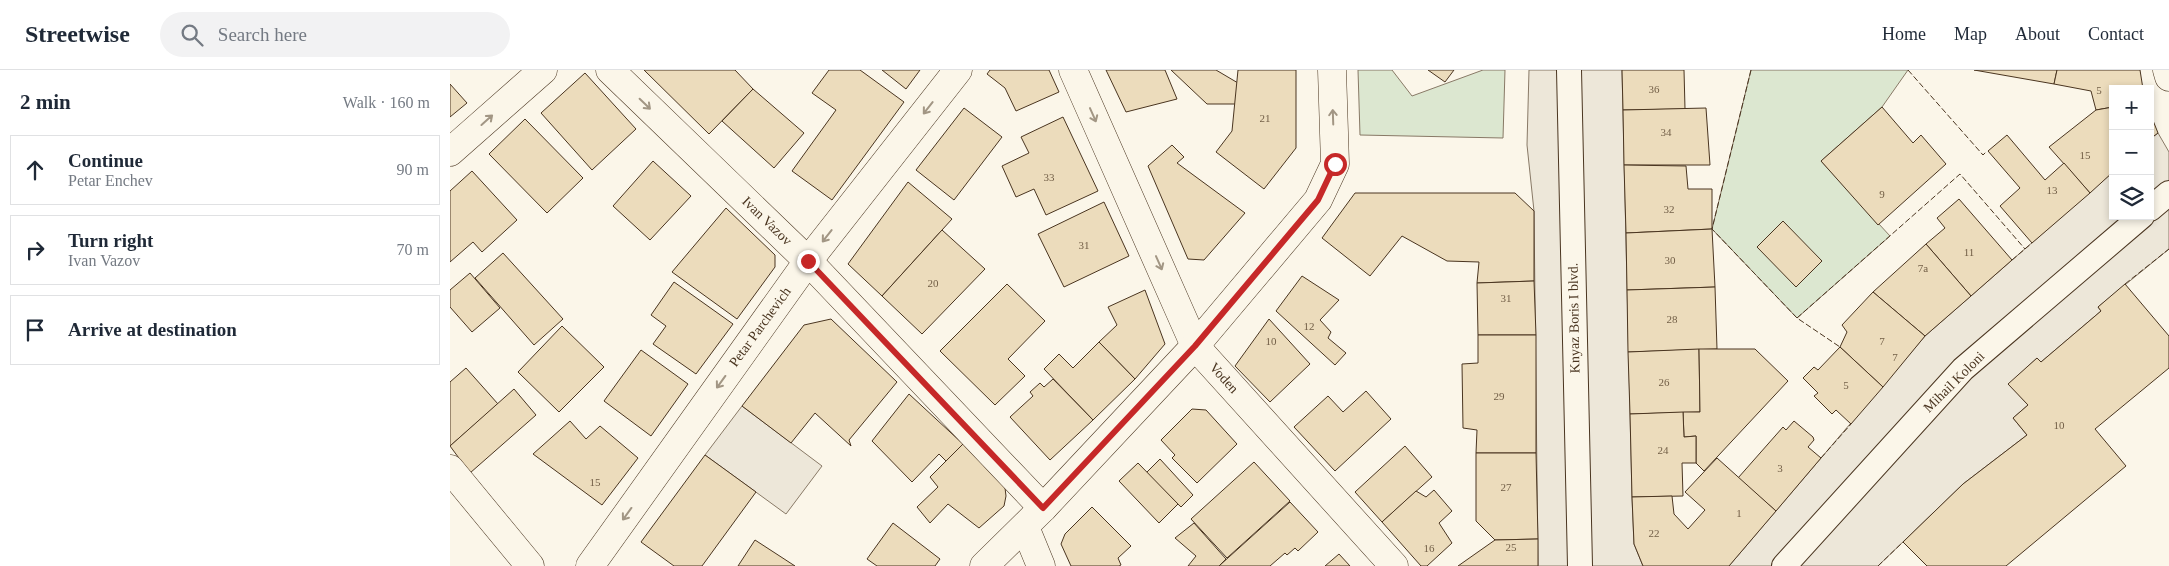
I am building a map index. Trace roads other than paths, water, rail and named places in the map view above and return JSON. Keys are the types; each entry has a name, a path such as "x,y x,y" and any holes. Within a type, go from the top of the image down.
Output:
{"street":[{"path":"450,152 543,70"},
{"name":"Ivan Vazov","path":"610,70 808,261 1034,518 1041,566"},
{"name":"Petar Parchevich","path":"590,566 808,261 958,70"},
{"name":"Voden","path":"1073,70 1195,346 1394,566"},
{"path":"984,566 1034,518 1195,346 1318,200 1335,164 1332,70"},
{"name":"Knyaz Boris I blvd.","path":"1570,70 1580,566"},
{"path":"2167,70 2169,77"},
{"path":"2154,206 2169,193"},
{"name":"Mihail Koloni","path":"1784,566 1963,369 2137,220"},
{"path":"450,469 530,566"}]}
